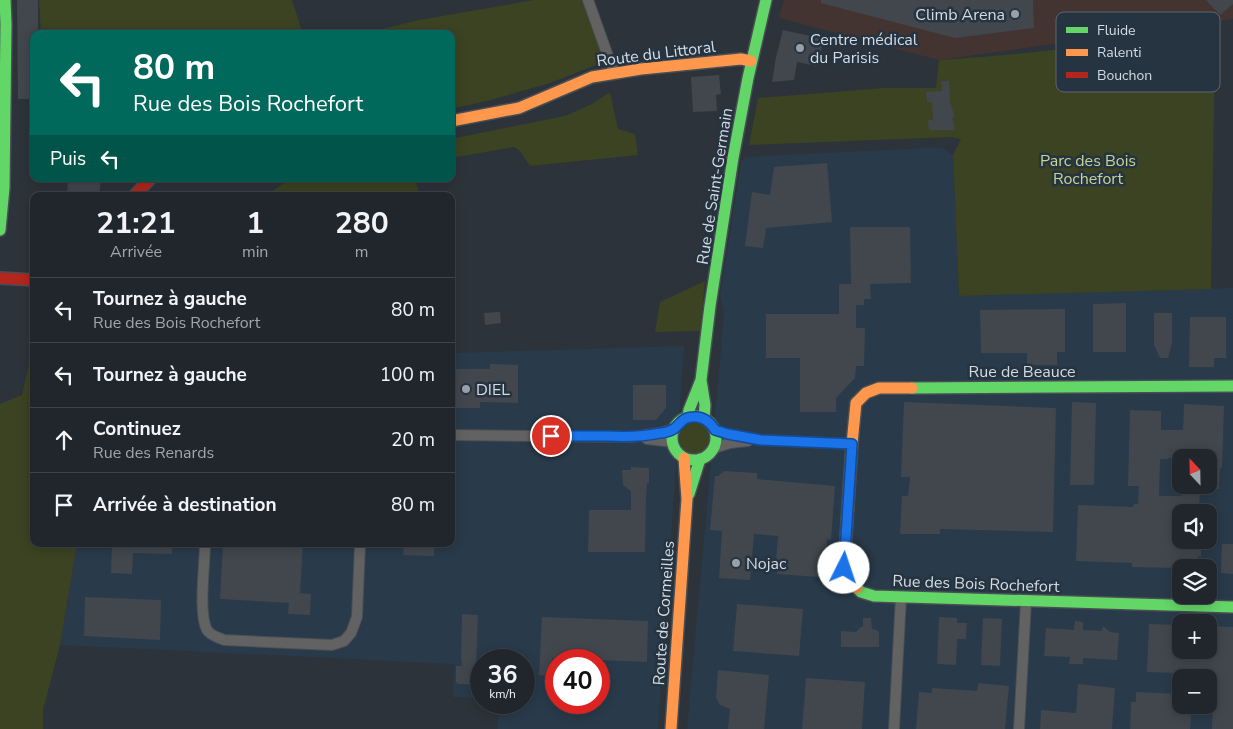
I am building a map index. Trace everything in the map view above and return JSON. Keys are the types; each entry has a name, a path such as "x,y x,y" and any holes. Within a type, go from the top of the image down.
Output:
{"street":[{"path":"0,230 4,188 5,0"},
{"path":"588,0 614,72"},
{"name":"Rue de Saint-Germain","path":"688,417 701,380 710,306 733,158 751,61 766,0"},
{"name":"Route du Littoral","path":"455,120 519,108 592,77 614,72 741,59 751,61"},
{"path":"138,192 147,182"},
{"path":"0,278 30,280"},
{"name":"Rue de Saint-Germain","path":"701,380 705,405 704,418"},
{"name":"Rue de Beauce","path":"852,444 856,403 866,393 878,388 1233,386"},
{"path":"714,448 715,430 704,418 688,417 674,429 672,442 675,449 684,458 692,460 706,457 714,448 730,443 761,440"},
{"path":"631,437 660,434 674,429"},
{"path":"715,430 761,440 852,444"},
{"path":"455,435 631,437 672,442"},
{"name":"Rue des Bois Rochefort","path":"852,444 844,568 850,583 861,592 874,596 1233,608"},
{"name":"Route de Cormeilles","path":"671,729 688,499 684,458"},
{"name":"Route de Cormeilles","path":"688,499 700,459"},
{"path":"206,547 202,613 207,629 212,635 224,640 332,645 344,641 352,633 357,617 360,547"},
{"path":"894,729 901,597"},
{"path":"1019,729 1026,601"}],"shaded area":[{"path":"784,0 1233,0 1233,19 1220,21 1220,12 1056,12 1056,44 939,60 779,18"},
{"path":"941,147 953,155 959,296 1233,288 1233,729 687,729 724,314 720,295 741,162 746,157"},
{"path":"684,346 658,729 497,729 498,714 535,714 535,649 470,649 470,698 453,697 454,664 60,645 76,547 455,547 455,353"}],"green space":[{"path":"39,0 292,0 302,30 41,30"},
{"path":"534,0 585,0 604,62 550,83 455,108 455,30 378,30 419,20"},
{"name":"Parc des Bois Rochefort","path":"1056,50 1056,92 1214,92 1211,289 959,296 953,155 961,139 952,137 749,145 758,98 883,88 936,88 939,60"},
{"path":"610,92 618,129 635,134 638,155 530,166 519,150 514,147 455,157 455,138 565,116 592,104"},
{"path":"286,182 416,182 419,192 271,192"},
{"path":"705,281 700,331 655,332 660,302"},
{"path":"30,360 30,547 76,547 60,645 43,710 43,729 0,729 0,404 22,395"},
{"path":"694,423 705,427 709,438 705,449 694,453 683,449 679,438 683,427"}],"building":[{"path":"17,0 38,0 38,30 30,30 30,99 18,99"},
{"path":"821,0 1033,0 1034,28 955,38 821,3"},
{"path":"1206,0 1233,0 1233,4 1220,15 1220,12 1217,12"},
{"name":"Centre médical du Parisis","path":"783,30 824,39 817,66 797,62 794,80 772,82 776,57"},
{"path":"719,75 721,94 716,95 717,111 693,112 691,77"},
{"path":"941,81 949,81 949,99 955,117 952,117 955,130 929,130 928,120 933,120 932,102 927,102 926,92 942,91"},
{"path":"827,163 832,222 766,228 763,248 745,246 752,192 770,195 774,167"},
{"path":"68,182 101,182 99,192 67,192"},
{"path":"850,227 910,227 911,283 870,284 871,299 864,299 864,305 856,305 856,328 865,328 864,366 856,366 855,378 836,398 836,412 800,412 800,358 766,358 766,314 839,314 839,284 851,284"},
{"path":"1126,303 1126,352 1093,352 1093,304"},
{"path":"1065,309 1065,352 1057,352 1057,365 1027,365 1027,353 981,353 980,310"},
{"path":"500,312 501,323 485,325 484,313"},
{"path":"1154,313 1172,313 1172,343 1168,358 1160,358 1154,345"},
{"path":"1190,317 1226,317 1226,358 1214,358 1214,367 1189,367"},
{"path":"490,364 518,365 518,403 480,402 480,408 455,408 455,369 490,369"},
{"path":"633,385 666,385 666,408 656,420 633,420"},
{"path":"904,402 1056,408 1053,532 940,529 940,534 900,534 902,496 908,496 910,477 901,477"},
{"path":"1072,402 1096,403 1094,485 1070,485"},
{"path":"1184,404 1224,406 1222,469 1220,468 1219,489 1218,449 1172,449 1172,458 1160,459 1159,496 1200,494 1199,504 1172,504 1172,549 1201,549 1201,557 1198,556 1198,559 1172,559 1172,568 1132,567 1132,563 1076,561 1078,505 1133,507 1134,504 1138,504 1139,486 1128,486 1130,410 1161,411 1161,430 1183,430"},
{"path":"631,467 649,468 646,499 645,552 588,552 589,510 631,510 631,491 623,485 622,470 631,470"},
{"path":"724,471 757,473 757,479 835,486 831,540 827,539 825,570 820,570 819,577 777,574 778,536 754,534 750,580 719,578 722,531 710,530 715,476"},
{"path":"1222,544 1233,544 1233,574 1221,573"},
{"path":"112,547 172,547 172,554 133,553 132,574 111,573"},
{"path":"223,547 303,547 300,593 311,594 310,615 288,614 289,603 220,599"},
{"path":"404,547 434,547 434,556 403,555"},
{"path":"85,597 161,600 160,640 84,636"},
{"path":"737,604 803,609 799,656 733,651"},
{"path":"462,614 478,615 477,649 470,649 470,685 458,684 456,682 456,666 462,666"},
{"path":"542,617 648,621 647,662 610,660 610,649 545,649 545,676 539,675"},
{"path":"939,617 957,618 957,623 967,623 966,639 957,639 956,665 937,664"},
{"path":"863,618 871,618 872,629 877,630 879,633 879,647 841,647 841,631 856,632 863,627"},
{"path":"983,618 1002,619 1000,666 981,665"},
{"path":"1075,621 1083,622 1083,630 1102,631 1103,626 1110,632 1119,633 1117,660 1083,658 1083,664 1069,664 1070,657 1044,656 1046,628 1074,630"},
{"path":"1149,624 1172,625 1172,659 1217,659 1217,626 1233,627 1233,729 1212,729 1213,714 1217,714 1217,669 1172,669 1172,673 1147,672"},
{"path":"718,670 769,675 764,729 728,729 730,709 720,705 716,698"},
{"path":"806,678 865,682 862,729 802,729"},
{"path":"978,683 1009,686 1005,729 916,729 919,692 932,693 932,688 977,691"},
{"path":"1078,684 1115,688 1112,729 1040,729 1041,710 1076,713"},
{"path":"1136,692 1172,694 1172,714 1191,714 1190,729 1130,729 1131,702 1136,702"}],"traffic: fast":[{"path":"0,230 4,188 5,0"},
{"path":"688,417 701,380 710,306 733,158 748,78 766,0"},
{"path":"701,380 705,405 704,418"},
{"path":"912,388 1233,386"},
{"path":"694,416 706,420 712,426 716,438 712,450 706,456 694,460 682,456 676,450 672,438 676,426 682,420 694,416"},
{"path":"689,494 700,459"},
{"path":"857,588 861,592 874,596 1233,607"}],"traffic: slow":[{"path":"455,120 519,108 592,77 641,69 741,59 751,61"},
{"path":"857,588 850,583 844,568 856,403 866,393 879,388 912,388"},
{"path":"671,729 687,499 684,458"}],"traffic: jam":[{"path":"138,192 147,182"},
{"path":"0,278 30,280"}],"place":[{"name":"Climb Arena","path":"1015,14"},
{"name":"Centre médical du Parisis","path":"800,48"},
{"name":"DIEL","path":"466,389"},
{"name":"Nojac","path":"736,563"}],"route":[{"path":"551,436 631,437 660,434 674,429 683,419 696,416 704,418 720,433 761,440 852,444 844,568"}]}
